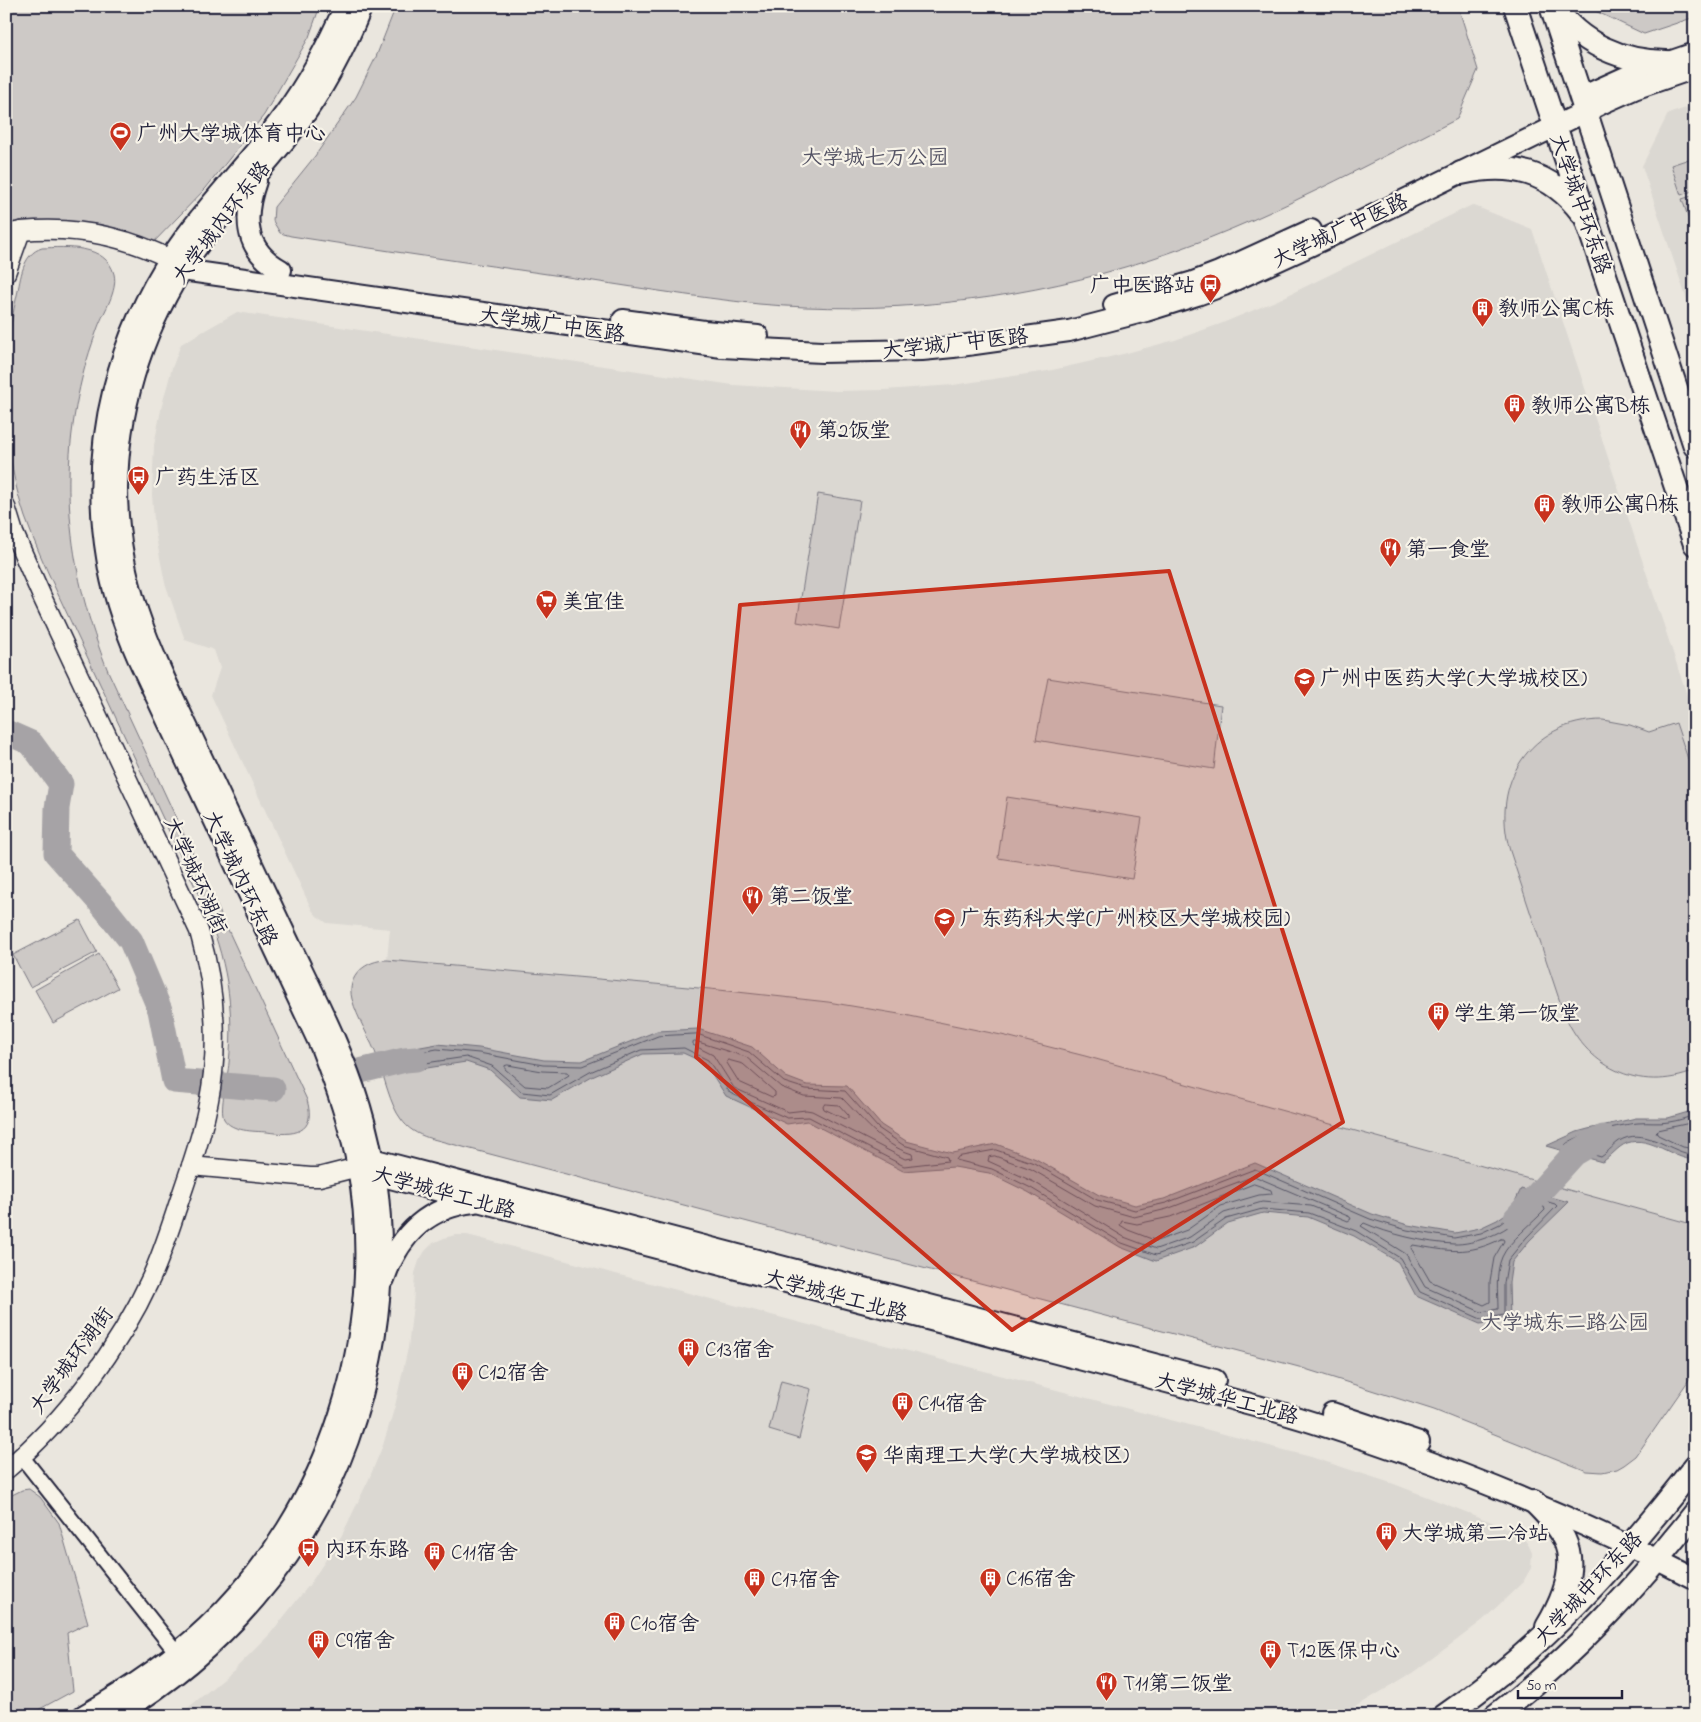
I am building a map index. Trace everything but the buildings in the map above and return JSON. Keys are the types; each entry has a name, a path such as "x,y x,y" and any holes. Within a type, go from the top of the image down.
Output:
{"main road":[{"name":"大学城内环东路","path":"181,262 187,235 292,105 320,57 345,6"},
{"name":"大学城内环东路","path":"115,1716 169,1680 219,1637 268,1583 298,1540 316,1510 345,1449 358,1409 374,1341 380,1293 381,1232 368,1167 345,1112 321,1046 138,658 123,620 107,558 101,492 102,460 108,410 128,338 155,284 181,262 296,126 315,98 342,51 362,6"},
{"name":"大学城中环东路","path":"1515,6 1695,544"},
{"path":"1552,6 1579,33 1603,49 1627,58 1667,62"},
{"name":"大学城中环东路","path":"1552,6 1582,104 1695,446"},
{"name":"大学城广中医路","path":"181,262 281,270 723,333 830,338 922,336 952,333 1066,317 1120,304 1193,282 1219,272 1552,119 1582,104 1628,76 1695,53"},
{"name":"大学城广中医路","path":"1582,104 1695,68"},
{"name":"大学城广中医路","path":"181,262 722,347 822,352 922,350 1069,330 1146,311 1198,295 1289,255 1461,173 1552,119"},
{"path":"1461,173 1498,168 1523,171 1536,175 1567,195 1588,223"},
{"path":"261,169 251,194 248,220 249,230 258,251 271,265 281,270"},
{"name":"大学城内环东路","path":"83,1716 132,1687 177,1653 225,1608 255,1574 276,1546 302,1502 330,1443 348,1386 359,1338 365,1269 368,1167"},
{"name":"大学城华工北路","path":"368,1167 479,1202 1267,1408 1340,1430 1434,1462 1634,1540"},
{"name":"大学城华工北路","path":"368,1167 1306,1405 1368,1424 1463,1458 1563,1499 1662,1554 1695,1579"},
{"path":"380,1293 393,1258 411,1231 435,1212 449,1207 479,1202"},
{"name":"大学城中环东路","path":"1444,1716 1494,1680 1538,1643 1585,1596 1695,1466"},
{"path":"1534,1502 1559,1530 1566,1545 1570,1561 1570,1570 1564,1592 1538,1643"},
{"name":"大学城中环东路","path":"1495,1716 1533,1686 1587,1637 1662,1554 1695,1513"},
{"name":"大学城华工北路","path":"1662,1554 1695,1563"}],"street":[{"name":"大学城广中医路","path":"12,233 51,229 88,231 127,240 181,262"},
{"path":"6,272 12,233"},
{"name":"大学城环湖街","path":"6,507 14,533 43,599 199,930 212,986 214,1039 213,1072 209,1100 191,1166 163,1248 134,1312 98,1369 52,1426 22,1457 6,1470"},
{"path":"191,1166 310,1178 368,1167"},
{"path":"22,1457 177,1653"}],"highlighted area":[{"path":"1169,571 1343,1122 1012,1330 696,1057 740,605"}],"shaded area":[{"path":"1695,105 1695,324 1642,166 1668,114"},
{"name":"广州中医药大学(大学城校区)","path":"1472,205 1532,229 1695,719 1695,1225 1085,1056 1006,1036 905,1015 828,1002 710,989 387,960 390,929 327,923 312,910 211,695 220,668 214,650 185,640 165,583 155,532 152,495 154,445 162,405 181,344 237,312 733,385 836,391 885,390 953,385 1048,371 1175,340 1278,300"},
{"name":"华南理工大学(大学城校区)","path":"455,1235 479,1238 1311,1457 1394,1484 1512,1530 1522,1536 1529,1546 1532,1553 1531,1568 1523,1582 1483,1620 1457,1640 1412,1673 1338,1716 178,1716 234,1670 270,1634 310,1584 342,1535 383,1445 395,1406 408,1348 415,1273 419,1261 433,1243"}],"green space":[{"name":"广州大学城体育中心","path":"6,6 320,6 309,37 264,115 206,188 151,245 6,226"},
{"name":"大学城七万公园","path":"396,6 1458,6 1478,70 1457,119 1294,201 1253,220 1168,253 1081,279 990,297 898,306 852,308 805,307 759,304 685,295 280,233 273,221 274,207 315,156 356,97 376,57"},
{"path":"1589,6 1695,6 1695,17 1644,34 1589,8"},
{"path":"1695,157 1695,190 1681,195 1671,165"},
{"path":"1695,195 1695,228 1692,229 1682,199"},
{"path":"62,247 94,252 110,264 114,274 114,287 87,359 74,416 69,490 71,527 76,563 84,599 108,671 307,1100 309,1120 306,1126 294,1133 238,1129 224,1119 224,1092 231,1042 230,1002 223,963 212,925 44,563 32,536 17,490 7,435 6,379 8,350 11,323 26,261 30,255 42,248"},
{"path":"818,494 860,501 839,629 797,622"},
{"path":"1048,678 1221,705 1214,769 1036,740"},
{"path":"1603,720 1630,725 1649,732 1676,723 1695,780 1695,1071 1674,1077 1653,1079 1634,1077 1616,1070 1599,1060 1585,1047 1573,1030 1563,1011 1510,851 1505,826 1506,802 1511,780 1522,760 1536,744 1555,731 1577,723"},
{"path":"1007,797 1142,818 1132,879 998,858"},
{"path":"80,920 97,952 30,987 13,955"},
{"path":"99,954 118,988 53,1023 35,990"},
{"name":"大学城东二路公园","path":"387,960 710,989 828,1002 905,1015 1006,1036 1085,1056 1695,1225 1695,1371 1636,1456 1617,1469 1602,1472 1587,1471 1434,1410 1299,1367 429,1138 410,1128 397,1113 390,1098 378,1059 352,999 352,983 359,971 372,963"},
{"path":"781,1381 811,1389 799,1439 769,1430"},
{"path":"29,1489 40,1497 59,1523 88,1623 67,1633 73,1691 27,1716 6,1716 6,1498 22,1490"}],"water":[{"path":"698,1029 752,1047 786,1077 807,1085 847,1086 881,1125 906,1141 952,1153 996,1144 1036,1159 1099,1195 1135,1205 1164,1199 1255,1163 1372,1214 1408,1225 1455,1233 1480,1228 1497,1220 1511,1210 1521,1189 1569,1202 1529,1241 1512,1262 1509,1283 1510,1320 1480,1324 1416,1296 1398,1262 1354,1236 1308,1217 1263,1213 1228,1223 1195,1247 1156,1261 1120,1247 1028,1192 989,1173 954,1167 903,1171 807,1121 787,1124 726,1096 705,1063 683,1053 643,1054 592,1077 552,1100 520,1097 490,1070 466,1062 388,1074 377,1055 437,1044 479,1048 544,1060 582,1061 657,1031"},
{"path":"1695,1110 1695,1160 1686,1159 1645,1142 1636,1141 1620,1147 1602,1162 1546,1146 1588,1129 1636,1118 1668,1118"}],"waterway":[{"path":"6,732 31,743 61,784 57,808 56,853 104,907 131,941 160,1010 174,1081 273,1089"},
{"path":"360,1071 416,1059"},
{"path":"1516,1218 1574,1154 1603,1137"}],"place":[{"name":"广州大学城体育中心","path":"121,152"},
{"name":"广中医路站","path":"1211,304"},
{"name":"教师公寓C栋","path":"1482,327"},
{"name":"教师公寓B栋","path":"1515,424"},
{"name":"第2饭堂","path":"801,449"},
{"name":"广药生活区","path":"139,496"},
{"name":"教师公寓A栋","path":"1545,523"},
{"name":"第一食堂","path":"1390,568"},
{"name":"美宜佳","path":"546,620"},
{"name":"广州中医药大学(大学城校区)","path":"1304,697"},
{"name":"第二饭堂","path":"753,915"},
{"name":"广东药科大学(广州校区大学城校园)","path":"944,937"},
{"name":"学生第一饭堂","path":"1438,1032"},
{"name":"C13宿舍","path":"689,1368"},
{"name":"C12宿舍","path":"462,1391"},
{"name":"C14宿舍","path":"902,1422"},
{"name":"华南理工大学(大学城校区)","path":"867,1474"},
{"name":"大学城第二冷站","path":"1386,1552"},
{"name":"内环东路","path":"309,1568"},
{"name":"C11宿舍","path":"435,1571"},
{"name":"C16宿舍","path":"990,1597"},
{"name":"C17宿舍","path":"755,1598"},
{"name":"C10宿舍","path":"614,1642"},
{"name":"C9宿舍","path":"319,1659"},
{"name":"T12医保中心","path":"1271,1669"},
{"name":"T11第二饭堂","path":"1107,1702"}]}
